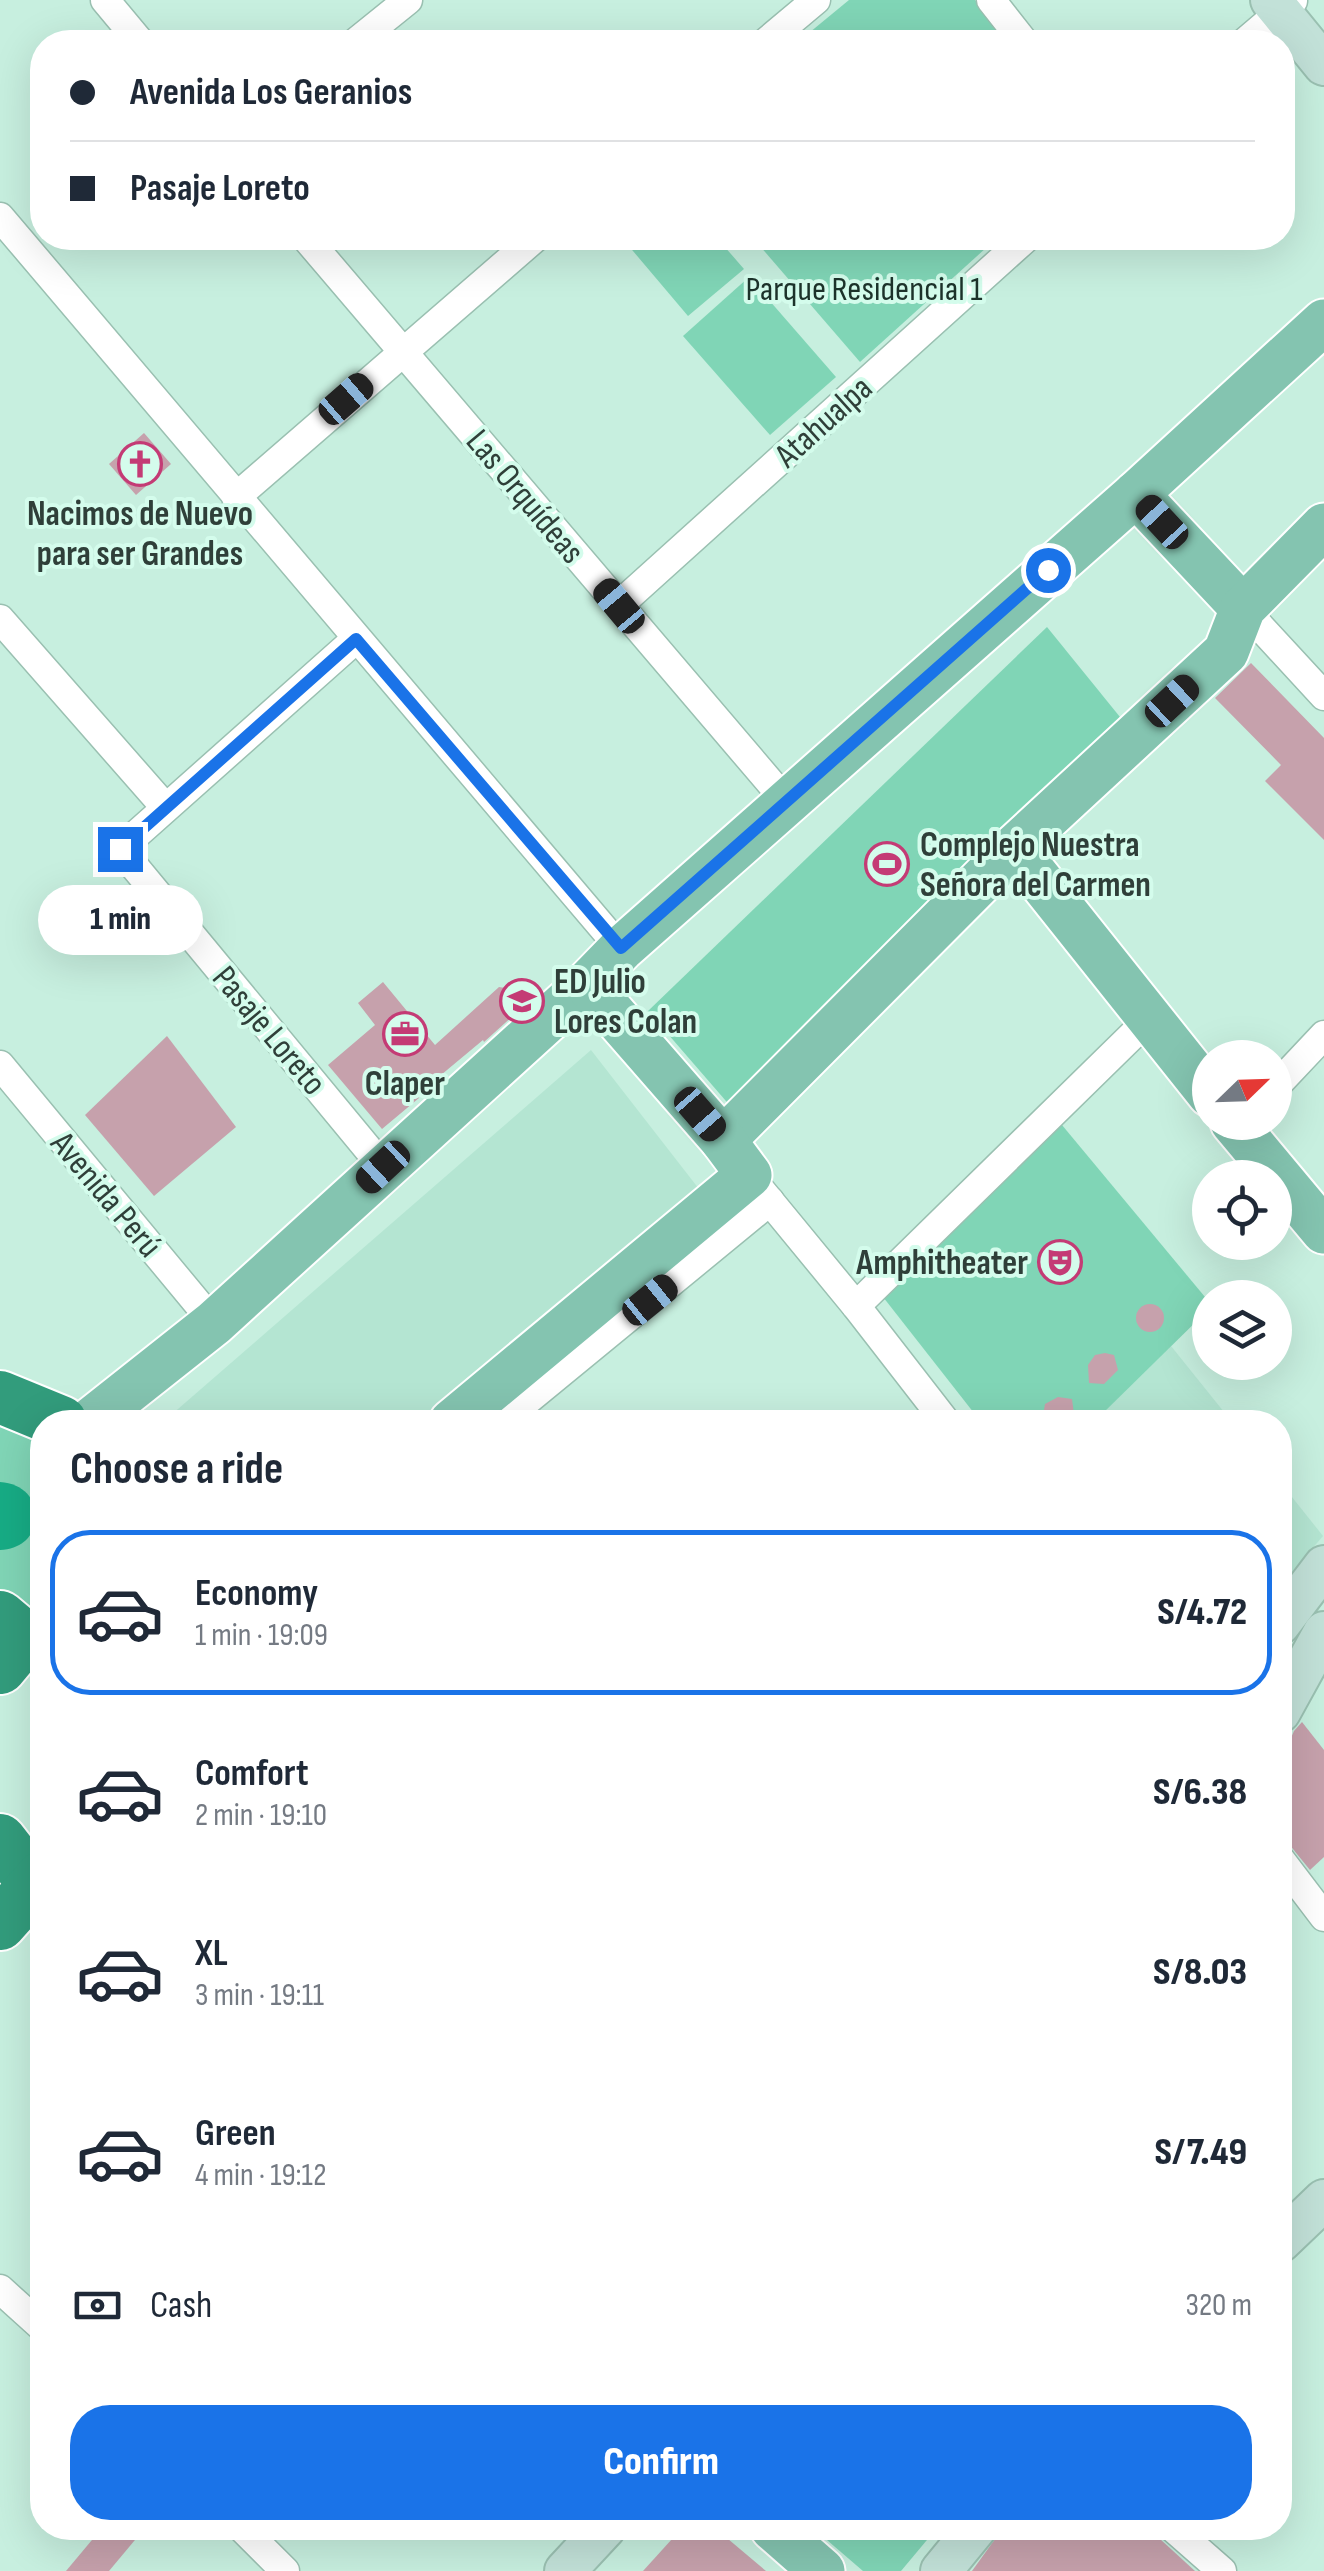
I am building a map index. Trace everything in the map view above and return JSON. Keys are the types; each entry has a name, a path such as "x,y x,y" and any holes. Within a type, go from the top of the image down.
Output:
{"highway":[{"path":"0,1397 32,1410"},
{"path":"0,1840 30,1873"},
{"path":"0,1924 30,1894"}],"main road":[{"path":"104,1410 214,1323 621,948 1136,494 1324,322"},
{"path":"1136,494 1243,608"},
{"path":"466,1410 747,1172 1014,848 1226,652 1243,608 1324,526"},
{"path":"1014,848 1192,1071"},
{"path":"586,984 747,1172"},
{"path":"1249,1140 1324,1231"},
{"path":"787,2540 822,2571"}],"street":[{"path":"104,0 130,30"},
{"path":"371,30 408,0"},
{"path":"780,30 816,0"},
{"path":"991,0 1015,30"},
{"path":"1257,30 1282,4 1324,66"},
{"path":"0,217 621,948"},
{"name":"Las Orquídeas","path":"316,250 786,801"},
{"path":"236,497 520,250"},
{"name":"Atahualpa","path":"619,606 1013,250"},
{"path":"1243,608 1324,696"},
{"path":"4,633 165,807 356,639"},
{"name":"Pasaje Loreto","path":"165,807 120,849 383,1167"},
{"path":"856,1306 1149,1019"},
{"path":"1292,1068 1324,1035"},
{"name":"Avenida Perú","path":"0,1065 214,1323"},
{"path":"513,1410 747,1172 937,1410"},
{"path":"1292,1608 1324,1566"},
{"path":"1292,1690 1324,1632"},
{"path":"1292,1875 1324,1917"},
{"path":"1292,2231 1324,2200"},
{"path":"0,2289 30,2315"},
{"path":"254,2540 285,2571"},
{"path":"565,2571 594,2540"},
{"path":"942,2571 967,2540"},
{"path":"1187,2540 1222,2571"}],"shaded area":[{"path":"591,1050 699,1189 432,1410 177,1410"},
{"path":"1171,1346 1192,1372 1192,1380 1198,1380 1222,1410 1106,1410"},
{"path":"0,1482 16,1486 30,1498 30,1534 16,1547 0,1550"},
{"path":"1292,1497 1323,1536 1292,1572"}],"green space":[{"path":"849,0 975,0 999,30 813,30"},
{"path":"632,250 727,250 744,269 688,316"},
{"name":"Parque Residencial 1","path":"763,250 984,250 860,362"},
{"path":"749,277 836,377 770,435 683,336"},
{"name":"Complejo Nuestra Señora del Carmen","path":"1047,627 1120,717 732,1108 648,1011"},
{"path":"1052,1113 1192,1281 1192,1326 1106,1410 972,1410 876,1288"},
{"path":"0,1411 30,1427 30,1612 0,1596"},
{"path":"827,2540 927,2540 901,2571 863,2571"}],"building":[{"name":"Nacimos de Nuevo para ser Grandes","path":"144,433 171,464 136,495 109,464"},
{"path":"1251,663 1324,738 1324,840 1265,781 1281,765 1215,698"},
{"path":"383,982 435,1045 499,987 538,993 382,1129 328,1065 375,1025 358,1003"},
{"path":"167,1036 236,1127 154,1196 85,1115"},
{"path":"1150,1304 1160,1308 1164,1318 1160,1328 1150,1332 1140,1328 1136,1318 1140,1308"},
{"path":"1095,1355 1114,1355 1118,1370 1104,1384 1089,1383 1088,1365"},
{"path":"1058,1397 1072,1399 1073,1410 1044,1410 1045,1404"},
{"path":"1302,1722 1324,1750 1324,1857 1310,1870 1292,1848 1294,1731"},
{"path":"92,2540 135,2540 109,2571 66,2571"},
{"path":"671,2540 729,2540 766,2571 643,2571"},
{"path":"994,2540 1161,2540 1195,2571 972,2571"}],"place":[{"name":"Nacimos de Nuevo para ser Grandes","path":"140,464"},
{"name":"Complejo Nuestra Señora del Carmen","path":"887,864"},
{"name":"ED Julio Lores Colan","path":"522,1001"},
{"name":"Claper","path":"405,1034"},
{"name":"Amphitheater","path":"1060,1262"}],"route":[{"path":"120,849 356,639 621,948 1048,570"}]}
